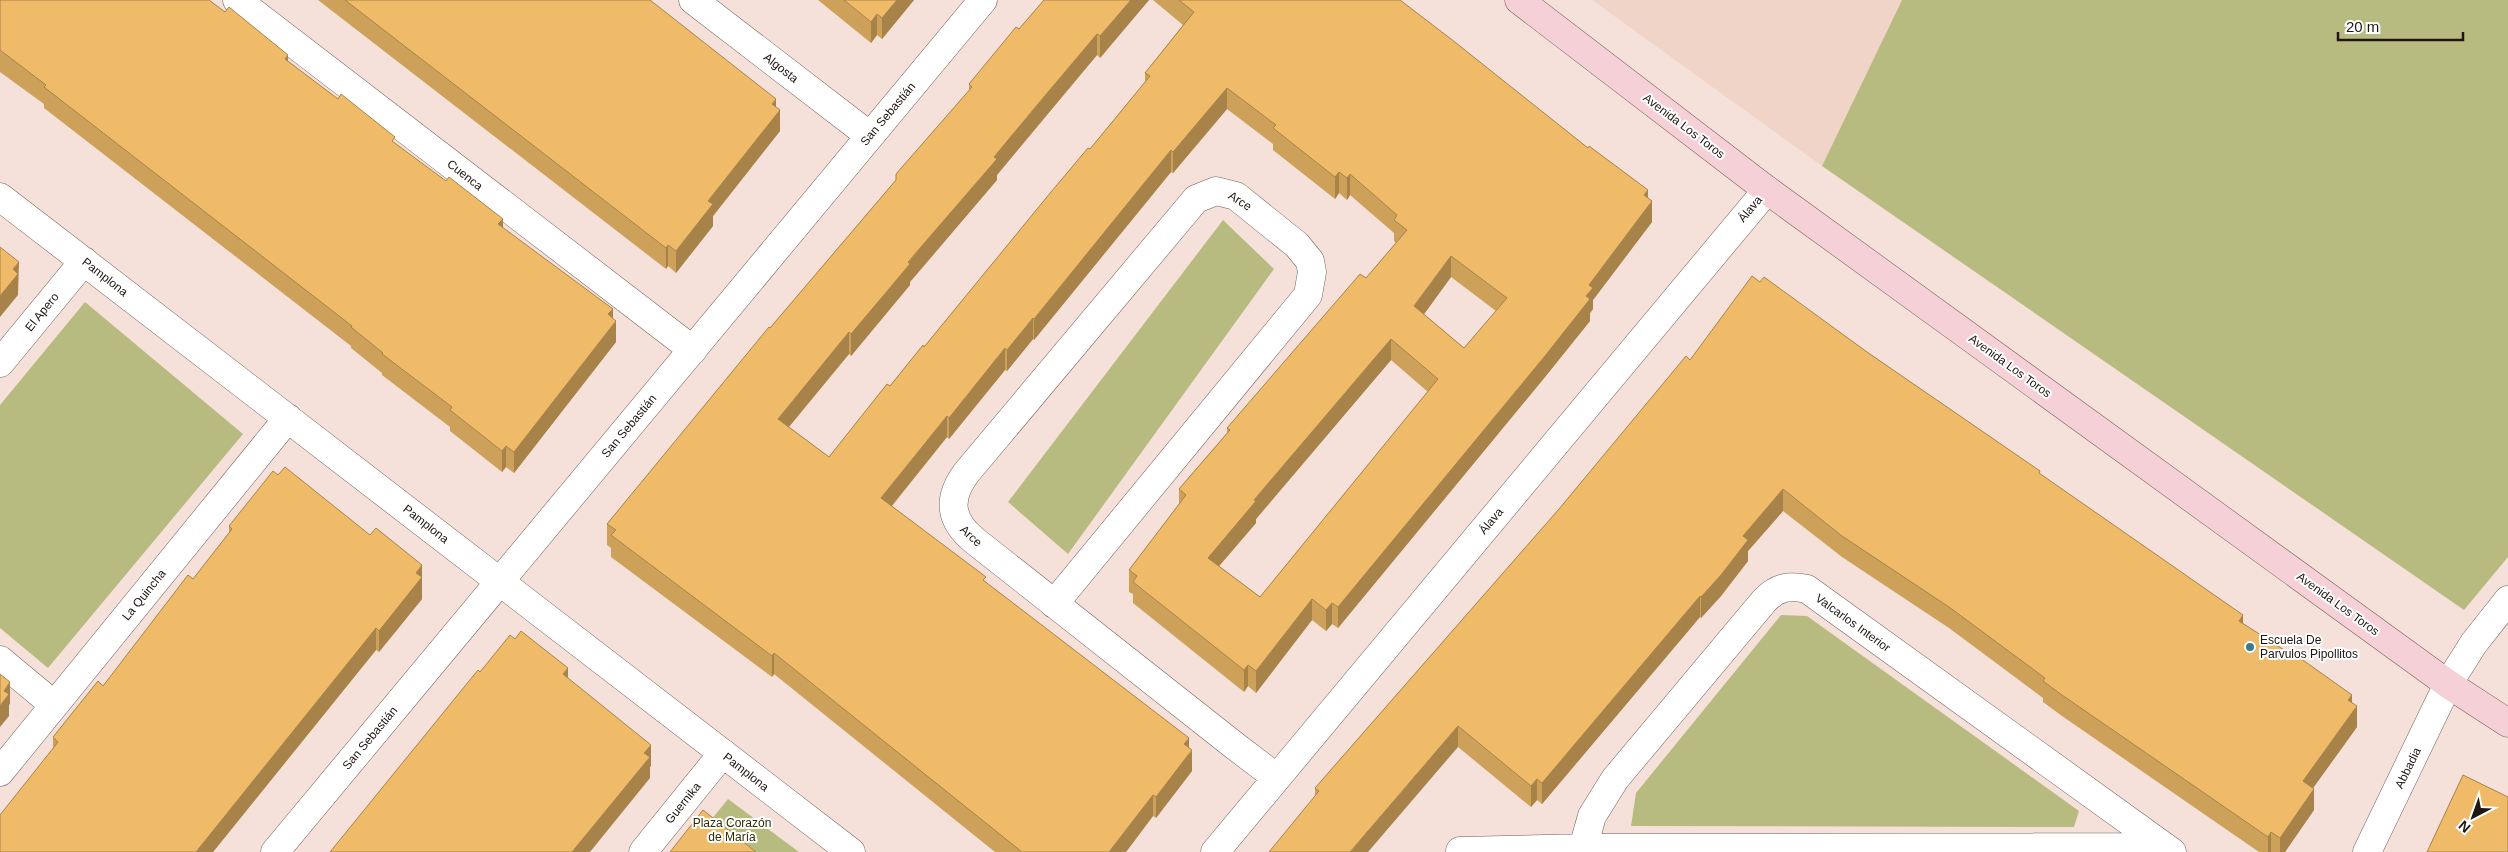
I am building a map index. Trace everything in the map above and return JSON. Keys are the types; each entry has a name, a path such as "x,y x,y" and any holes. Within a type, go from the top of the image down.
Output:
{"main road":[{"name":"Avenida Los Toros","path":"1519,0 1767,190 2448,684 2508,723"}],"street":[{"name":"Cuenca","path":"237,0 692,350"},
{"name":"Algosta","path":"693,0 870,136"},
{"name":"San Sebastián","path":"275,852 983,0"},
{"name":"Álava","path":"1215,852 1767,190"},
{"name":"Arce","path":"1054,604 1308,295 1312,272 1304,252 1236,196 1216,191 1196,199 959,483 954,495 953,509 957,522 964,532 1054,604 1276,778"},
{"name":"Pamplona","path":"0,197 851,852"},
{"name":"El Apero","path":"0,363 84,261"},
{"name":"La Quincha","path":"0,772 288,418"},
{"name":"Valcarlos Interior","path":"1583,848 1592,816 1615,779 1764,601 1779,588 1789,586 1807,589 2169,849"},
{"name":"Abbadia","path":"2367,852 2448,684 2474,643 2508,600"},
{"path":"0,660 54,705"},
{"name":"Guernika","path":"643,852 723,753"},
{"path":"1460,851 1583,848 2169,849"}],"shaded area":[{"path":"1592,0 1902,0 1822,166"}],"green space":[{"path":"1902,0 2508,0 2508,557 2464,610 1822,166"},
{"path":"1223,220 1274,269 1068,554 1008,502"},
{"path":"85,302 243,434 48,668 0,628 0,405"},
{"path":"1781,615 1807,616 2079,811 2074,827 1631,826 1636,793"},
{"name":"Plaza Corazón de María","path":"728,799 799,852 685,852"}],"building":[{"path":"0,0 209,0 225,12 229,7 288,55 285,59 338,99 341,94 395,137 392,141 446,181 449,177 503,219 498,224 613,309 608,314 616,321 514,452 506,446 502,451 450,410 452,407 382,354 352,326 44,87 46,85 0,50"},
{"path":"345,0 650,0 776,99 772,104 780,110 708,201 713,204 676,251 668,245 666,248"},
{"path":"844,0 897,0 882,18 877,14 871,22"},
{"path":"1044,0 1131,0 1100,36 1097,34 1038,104 994,157 997,159 908,262 910,264 851,334 849,332 778,419 829,457 887,384 890,386 923,345 924,347 1051,192 1088,148 1090,149 1150,76 1145,73 1194,12 1179,0 1400,0 1588,148 1589,146 1648,190 1644,195 1652,201 1589,285 1593,288 1586,296 1590,299 1338,607 1332,603 1326,610 1312,599 1256,671 1248,665 1244,670 1133,582 1137,576 1129,570 1186,495 1179,489 1230,430 1227,428 1360,274 1366,278 1407,230 1394,220 1397,215 1350,174 1347,178 1339,172 1335,177 1273,128 1276,125 1227,88 1173,152 1171,150 1034,319 1007,350 1005,348 949,418 947,416 881,498 986,577 983,580 1189,738 1184,744 1192,750 1156,797 1153,795 1109,852 1022,852 774,653 772,656 611,535 616,530 607,524 769,327 896,180 896,174 972,87 969,84 1016,27 1019,29","holes":["1451,256 1507,298 1464,348 1414,306","1391,339 1438,379 1260,597 1208,558 1256,501 1254,500"]},
{"path":"0,247 19,262 13,269 18,274 0,296"},
{"path":"1752,276 1760,282 1764,277 1867,352 2040,471 2039,473 2243,615 2239,621 2292,655 2293,653 2352,695 2348,700 2357,706 2303,781 2314,789 2280,838 2271,832 2268,837 2062,695 2043,681 2045,678 1949,607 1842,536 1783,489 1743,536 1748,540 1721,575 1700,596 1542,783 1537,779 1531,786 1458,726 1350,852 1269,852 1319,791 1315,788 1559,509 1686,356 1690,360"},
{"path":"285,467 370,535 376,528 422,565 416,573 422,577 379,631 376,628 196,852 0,852 0,815 58,742 53,737 98,681 103,686 188,575 193,579 232,529 229,526 273,471 278,475"},
{"path":"521,631 568,668 563,674 651,745 644,753 650,757 572,852 330,852 478,670 480,672 510,635 515,639"},
{"path":"0,674 10,682 4,691 9,694 0,706"},
{"path":"2463,775 2508,797 2508,852 2427,852"},
{"path":"703,810 756,852 670,852"}],"place":[{"name":"Escuela De Parvulos Pipollitos","path":"2250,647"}]}
